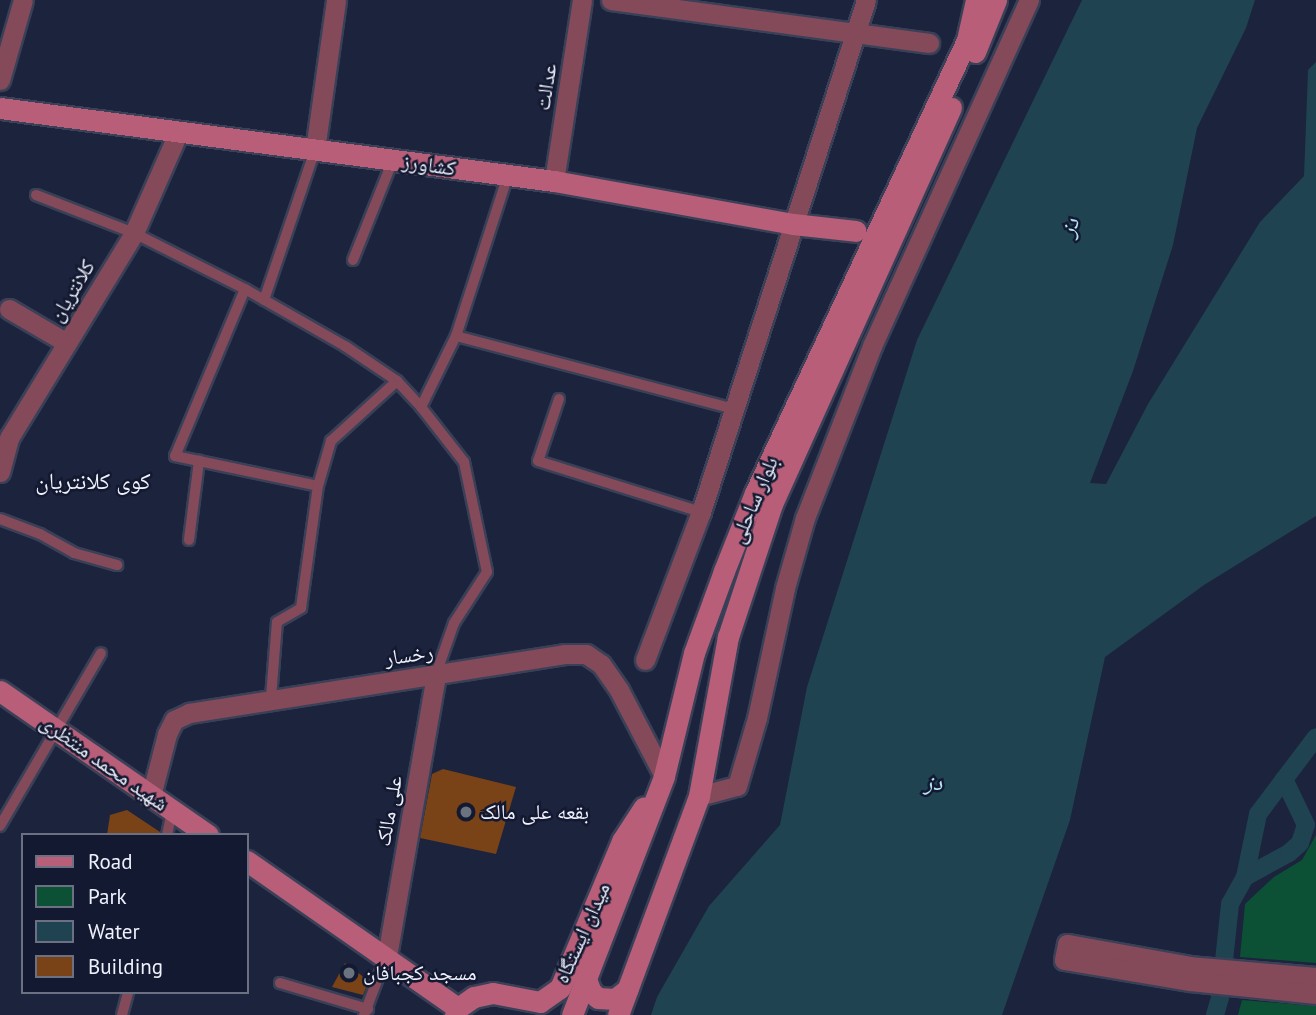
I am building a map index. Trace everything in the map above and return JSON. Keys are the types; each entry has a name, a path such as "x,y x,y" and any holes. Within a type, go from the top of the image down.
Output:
{"main road":[{"name":"بلوار ساحلی","path":"572,1015 664,776 694,653 755,493 967,40 976,0"},
{"name":"بلوار ساحلی","path":"618,1015 699,796 724,659 745,580 772,504 882,264 996,0"},
{"name":"کشاورز","path":"0,107 554,181 793,224 856,231"},
{"path":"694,653 711,648 724,659"},
{"name":"شهید محمد منتظری","path":"0,691 205,833"},
{"name":"میدان ایستگاه","path":"457,1011 474,998 493,993 540,1002 560,988 622,841 664,776"},
{"path":"248,862 387,956 457,1011"},
{"path":"585,976 591,992 606,1000 622,995 628,989"}],"street":[{"path":"0,80 23,0"},
{"path":"315,150 336,0"},
{"name":"عدالت","path":"554,181 582,0"},
{"path":"611,0 929,43"},
{"path":"645,660 701,512 866,0"},
{"path":"699,796 737,786 757,718 785,588 804,518 872,346 1029,0"},
{"name":"کلانتریان","path":"0,472 5,435 67,343 134,233 179,131"},
{"path":"9,309 67,343"},
{"name":"رخسار","path":"151,796 167,734 174,720 189,713 564,654 586,654 601,664 619,690 664,776"},
{"name":"علی مالک","path":"387,956 436,674"},
{"path":"1316,978 1191,966 1134,964 1257,990 1316,994"}],"lane":[{"path":"264,300 315,150"},
{"path":"353,260 394,160"},
{"path":"421,407 456,336 508,175"},
{"path":"36,195 134,233 245,289 345,346 397,381 421,407 464,462 487,572 454,622 436,674"},
{"path":"245,289 175,456 318,486"},
{"path":"456,336 734,409"},
{"path":"271,698 277,622 301,608 318,486 331,441 397,381"},
{"path":"559,398 538,461 701,512"},
{"path":"188,540 199,461"},
{"path":"0,519 40,534 74,553 117,565"},
{"path":"0,826 58,731 101,653"},
{"path":"168,833 173,811"},
{"path":"280,983 366,1012 387,956"},
{"path":"122,1015 127,994"}],"green space":[{"path":"1316,835 1316,963 1240,957 1245,904 1274,877 1302,860"},
{"path":"1242,1000 1316,1006 1316,1015 1238,1015"}],"water":[{"name":"دز","path":"1082,0 1255,0 1246,28 1197,128 1173,245 1133,371 1090,483 1106,484 1148,404 1260,222 1304,176 1308,70 1316,62 1316,516 1204,585 1105,657 1070,820 1002,1015 651,1015 657,997 709,906 780,825 807,687 917,340"}],"building":[{"name":"بقعه علی مالک","path":"443,769 516,787 496,854 420,838 432,774"},
{"path":"127,810 160,833 107,833 110,815"},
{"name":"مسجد کجبافان","path":"345,963 369,981 363,995 332,987"}],"waterway":[{"path":"1215,1015 1220,998 1230,904 1245,877 1258,814 1316,737"},
{"path":"1245,877 1289,853 1300,843 1306,825 1284,779"}],"place":[{"name":"بقعه علی مالک","path":"466,812"},
{"name":"مسجد کجبافان","path":"349,973"}],"district":[{"name":"کوی کلانتریان","path":"93,481"}]}
